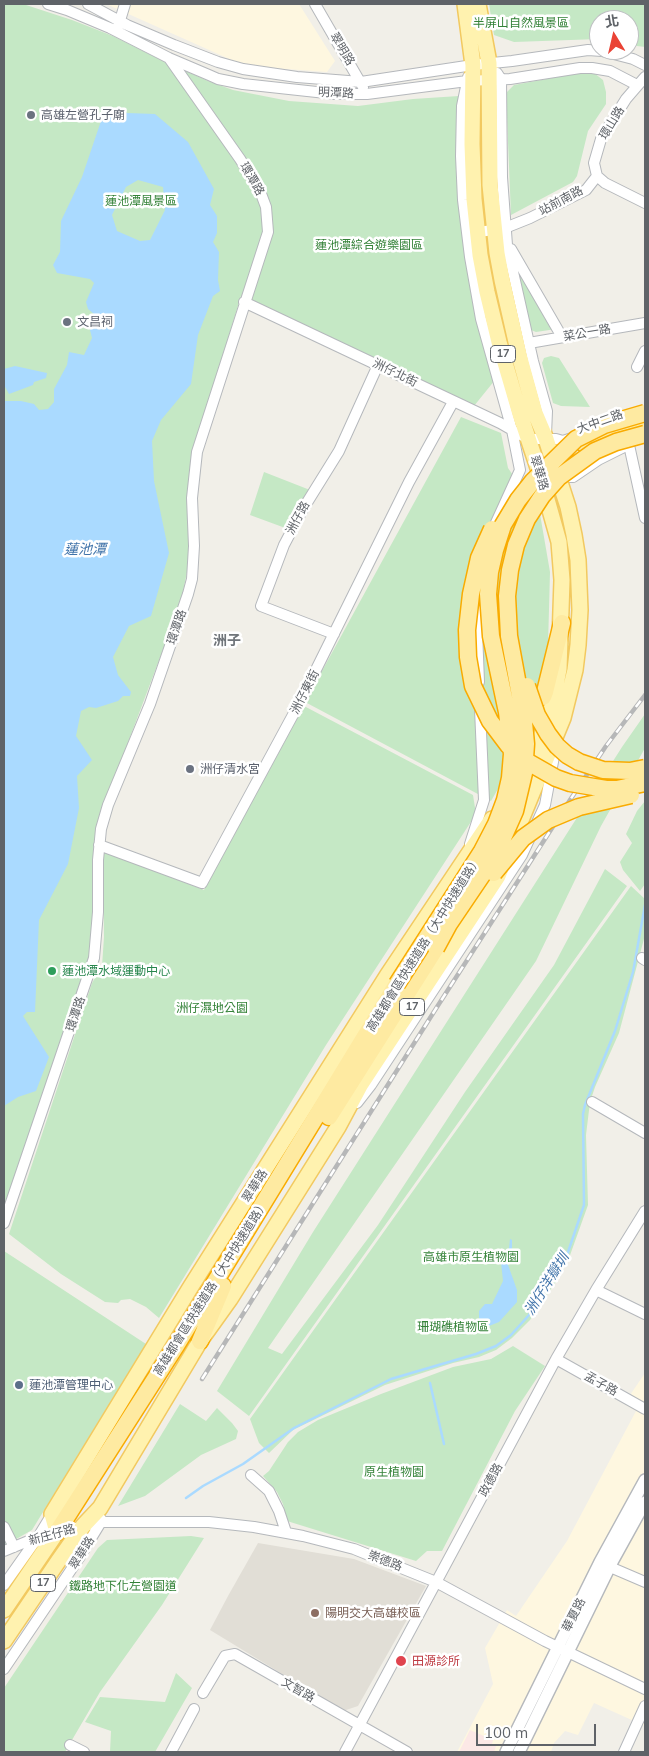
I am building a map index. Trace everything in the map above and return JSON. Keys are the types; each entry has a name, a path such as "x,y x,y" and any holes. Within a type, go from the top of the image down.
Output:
{"highway":[{"name":"高雄都會區快速道路（大中快速道路）","path":"57,1532 176,1346 397,984 482,851 496,824 507,792 512,754 507,712 495,660 488,617 490,572 503,525 518,500 544,469 604,425 645,413"},
{"path":"645,425 589,435 552,449 533,466 512,491 496,519 479,558 470,601 467,630 468,665 483,710 499,734 521,758 556,778 588,787 617,789 645,783"},
{"path":"562,623 546,692 542,697 532,701 521,701 514,694 508,679 499,635 497,604 499,583 509,540 520,514 535,491 579,451 605,438 645,425"},
{"name":"高雄都會區快速道路（大中快速道路）","path":"200,1341 220,1290 436,948 449,924 495,856 515,811 524,774 526,744 523,712 509,636 507,596 510,570 516,545 527,519 542,496 559,477 596,451 616,442 645,434"},
{"path":"540,477 553,460 589,435"},
{"path":"508,615 516,635 529,692 542,725 557,746 579,762 603,770 616,771 645,768"},
{"path":"436,948 454,929 504,860 523,838 548,820 579,807 645,791"}],"main road":[{"name":"翠華路","path":"52,1514 190,1288 387,976 534,755 552,706 559,669 562,623 562,580 558,542 499,342 472,233 474,199 471,75 465,4"},
{"name":"翠華路","path":"4,1641 83,1526 100,1515 200,1341 230,1299 338,1128 361,1084 498,876 563,718 575,670 580,610 580,588 574,535 562,477 553,460 551,439 536,413 519,355 502,280 500,229 489,162 495,79 478,4"},
{"path":"52,1514 57,1532"},
{"name":"17","path":"4,1610 57,1532"}],"street":[{"name":"明潭路","path":"48,4 243,69 297,77 361,82 471,75 510,80 580,68 592,68 610,71 637,85"},
{"name":"明潭路","path":"88,4 118,26 169,58 218,79 243,84 335,94 367,94 471,75 490,62 512,61 588,50 602,51 633,59 645,65"},
{"path":"118,26 125,4"},
{"name":"翠明路","path":"315,4 367,94"},
{"path":"169,58 174,45"},
{"name":"環潭路","path":"4,1224 94,958 98,912 99,845 108,805 150,704 188,594 192,579 194,546 192,498 197,452 268,232 266,207 260,191 240,159 169,58"},
{"name":"環山路","path":"597,176 594,163 599,144 637,85 645,77"},
{"path":"597,176 605,183 645,202"},
{"name":"站前南路","path":"472,233 500,229 530,218 586,190 597,176"},
{"name":"翠華路","path":"500,229 507,245 520,309 547,411 551,439"},
{"name":"翠華路","path":"463,862 484,800 476,624 477,574 490,535 520,470 512,430 481,319 472,233"},
{"path":"507,245 562,337"},
{"name":"洲仔北街","path":"244,302 528,438 551,439"},
{"name":"菜公一路","path":"529,343 645,323"},
{"path":"637,367 645,351"},
{"name":"洲仔路","path":"334,634 261,606 284,545 303,508 338,451 378,365"},
{"name":"洲仔東街","path":"99,845 202,883 301,700 409,482 454,402"},
{"name":"大中二路","path":"551,439 596,422 645,407"},
{"path":"551,439 563,441 589,435"},
{"path":"520,470 528,482 540,477 572,477 598,460 645,439"},
{"path":"629,445 645,516"},
{"path":"562,477 584,460 598,453"},
{"path":"592,1102 645,1133"},
{"name":"政德路","path":"347,1751 556,1359 645,1211"},
{"path":"596,1290 645,1314"},
{"name":"孟子路","path":"556,1359 645,1409"},
{"path":"251,1475 270,1491 280,1511 286,1532"},
{"name":"華夏路","path":"506,1752 562,1650 645,1480"},
{"name":"華夏路","path":"605,1564 645,1502"},
{"name":"翠華路","path":"4,1585 52,1514"},
{"name":"翠華路","path":"4,1669 79,1558 100,1515"},
{"name":"崇德路","path":"100,1515 210,1522 286,1532 354,1550 436,1582 562,1650 645,1689"},
{"name":"新庄仔路","path":"4,1551 38,1537 83,1526"},
{"path":"4,1527 14,1547"},
{"path":"605,1564 645,1582"},
{"name":"華夏路","path":"519,1752 562,1650"},
{"name":"文智路","path":"203,1693 225,1656 235,1654 407,1752"},
{"path":"624,1752 645,1706"},
{"path":"171,1752 194,1709"},
{"path":"70,1745 84,1752"}],"shaded area":[{"path":"106,4 299,4 335,61 327,72 245,66"},
{"path":"645,1373 645,1726 594,1703 578,1735 565,1731 554,1743 551,1752 457,1752 493,1684 485,1648 507,1610 516,1616 567,1541 636,1411 624,1404"},
{"name":"陽明交大高雄校區","path":"258,1543 354,1559 426,1586 358,1706 343,1711 210,1630"},
{"path":"470,1730 493,1740 492,1744 496,1746 494,1752 459,1752"}],"green space":[{"name":"蓮池潭風景區","path":"4,4 23,4 72,20 113,36 208,81 233,90 289,101 358,106 413,99 459,96 495,380 474,406 241,296 197,439 189,525 188,567 181,602 98,822 95,840 93,923 89,960 4,1212"},
{"name":"半屏山自然風景區","path":"489,4 645,4 645,47 639,46 639,10 589,10 589,39 514,42 494,35"},
{"path":"584,72 594,73 603,80 606,104 588,131 577,176 573,182 511,215 506,93 514,85"},
{"path":"514,263 556,329 536,332 531,330"},
{"path":"551,356 559,358 590,407 561,406 553,403 542,363 544,358"},
{"path":"461,417 501,433 508,468 540,514 550,572 548,646 540,708 529,735 491,801 305,702"},
{"path":"264,472 310,490 288,529 250,515"},
{"name":"洲仔濕地公園","path":"304,706 473,795 476,814 326,1045 159,1318 146,1307 130,1299 121,1300 118,1303 105,1302 61,1274 9,1234 92,983 102,966 104,937 103,851 204,890"},
{"path":"645,714 645,748 601,826 536,961 268,1348 282,1354 378,1225 465,1092 554,965 605,869 627,886 249,1416 217,1391 313,1232 622,747"},
{"path":"645,801 645,884 640,891 623,870 620,862 632,843 626,834 637,811"},
{"name":"高雄市原生植物園","path":"631,886 645,899 645,935 619,1033 590,1102 586,1135 588,1205 569,1258 558,1279 530,1320 512,1338 496,1350 479,1357 453,1363 385,1385 293,1430 269,1453 259,1443 250,1419"},
{"path":"4,1251 146,1344 32,1530 4,1546"},
{"name":"原生植物園","path":"513,1346 545,1366 515,1411 442,1551 427,1551 416,1561 287,1521 283,1504 277,1492 263,1476 269,1471 288,1442 298,1432 318,1420 381,1394 453,1367 491,1359"},
{"path":"180,1404 206,1421 217,1408 238,1431 236,1439 201,1455 145,1496 118,1506"},
{"name":"鐵路地下化左營園道","path":"191,1536 204,1538 162,1605 100,1692 65,1752 4,1752 4,1688 98,1548 107,1540"},
{"path":"176,1673 192,1688 155,1752 110,1752 111,1731 85,1722 100,1697 165,1702"}],"water":[{"name":"蓮池潭","path":"122,108 127,113 155,114 188,142 214,189 210,205 217,216 217,233 213,242 219,252 218,280 220,291 213,296 198,335 191,384 161,420 152,441 154,481 169,553 151,616 129,626 113,657 118,675 131,692 130,696 123,696 118,701 96,708 89,707 81,711 76,736 92,760 77,776 79,808 68,864 39,920 35,1012 27,1012 23,1016 49,1057 36,1091 18,1097 4,1106 4,401 21,401 34,404 39,410 48,409 54,402 54,389 67,365 69,352 84,355 92,338 90,330 94,314 88,309 86,302 94,283 90,279 57,273 53,265 60,252 61,221 82,177 101,121 109,111","holes":["138,180 163,187 165,210 150,240 140,241 117,231 112,215 126,187"]},
{"path":"15,366 47,373 46,378 9,394 4,385 4,369"},
{"path":"510,1239 512,1240 512,1248 507,1262 517,1290 517,1302 499,1322 489,1326 479,1318 479,1311 485,1304 492,1304 503,1281 501,1262 509,1248"}],"waterway":[{"name":"洲仔洋瓣圳","path":"186,1498 203,1486 243,1464 294,1428 391,1379 476,1354 496,1346 511,1335 529,1315 567,1255 584,1205 583,1114 615,1031 633,972 645,905"},
{"path":"430,1383 444,1444"}],"railway":[{"path":"202,1379 570,800 606,746 645,695"},
{"path":"635,786 645,769"}],"place":[{"name":"高雄左營孔子廟","path":"31,115"},
{"name":"文昌祠","path":"67,322"},
{"name":"洲仔清水宮","path":"190,769"},
{"name":"蓮池潭水域運動中心","path":"52,971"},
{"name":"蓮池潭管理中心","path":"19,1385"},
{"name":"陽明交大高雄校區","path":"315,1613"},
{"name":"田源診所","path":"401,1661"}],"district":[{"name":"洲子","path":"227,641"}],"park label":[{"name":"蓮池潭綜合遊樂園區","path":"369,245"},
{"name":"珊瑚礁植物區","path":"453,1327"}]}
